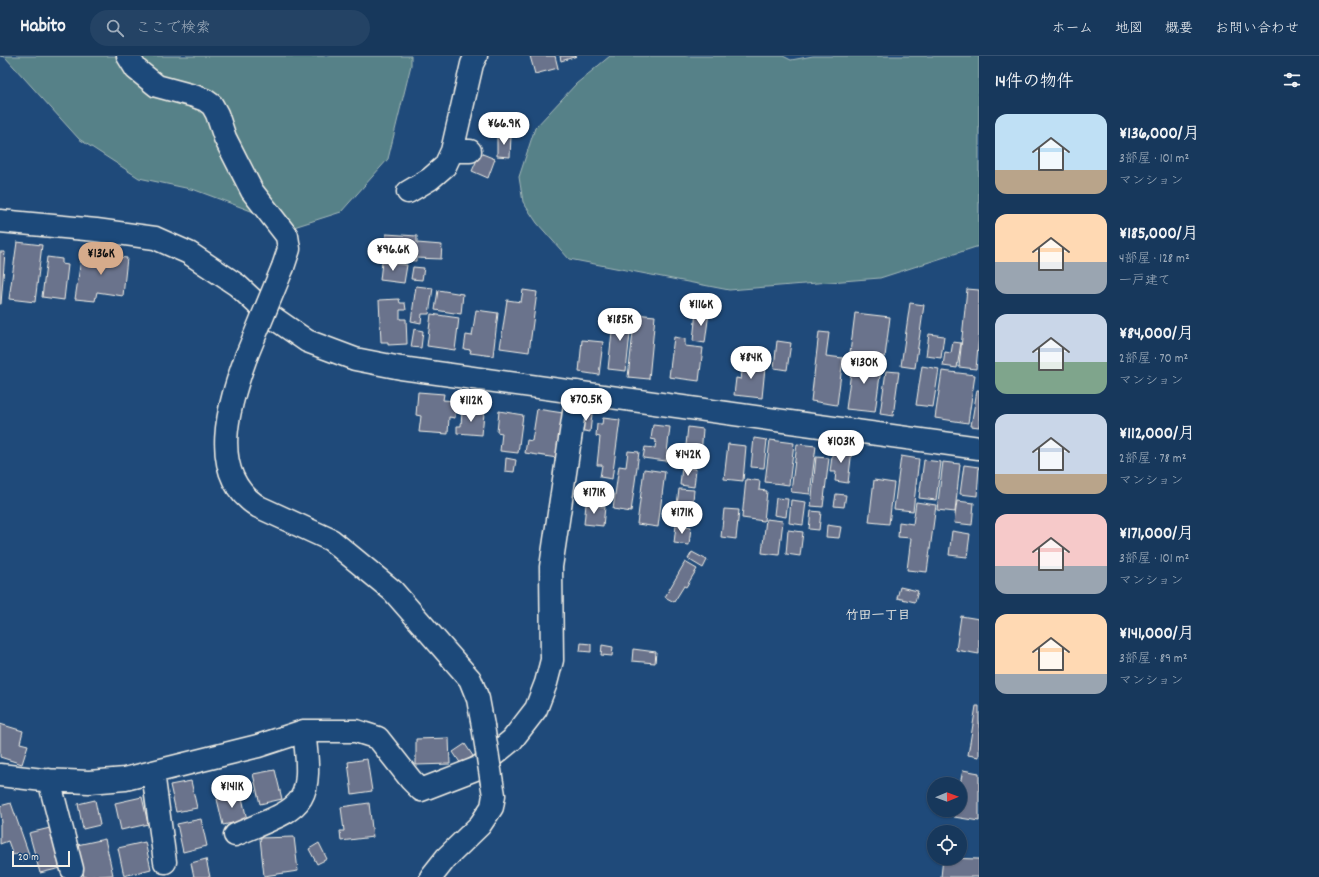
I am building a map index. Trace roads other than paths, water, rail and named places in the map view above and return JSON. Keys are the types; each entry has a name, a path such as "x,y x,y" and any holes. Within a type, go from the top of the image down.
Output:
{"street":[{"path":"128,56 136,70 157,86 194,96 205,100 212,106 217,114 225,138 252,192 286,236 289,249 246,356 228,414 228,466 241,493 249,501 259,507 331,540 393,591 470,679 478,698 494,795 492,807 480,825 446,858 431,877"},
{"path":"408,192 430,179 461,151 472,64 476,56"},
{"path":"0,221 96,230 155,238 189,253 231,281 268,314 307,341 355,359 401,368 979,448"},
{"path":"0,775 89,782 125,779 258,746 304,731 356,731 378,738 411,780 421,790 478,768 512,740 526,723 536,709 546,683 552,660 551,567 577,392"},
{"path":"235,835 290,811 301,801 308,776 304,731"},
{"path":"153,772 165,862"},
{"path":"49,780 72,870"}],"district":[{"name":"竹田一丁目","path":"878,616"}]}
